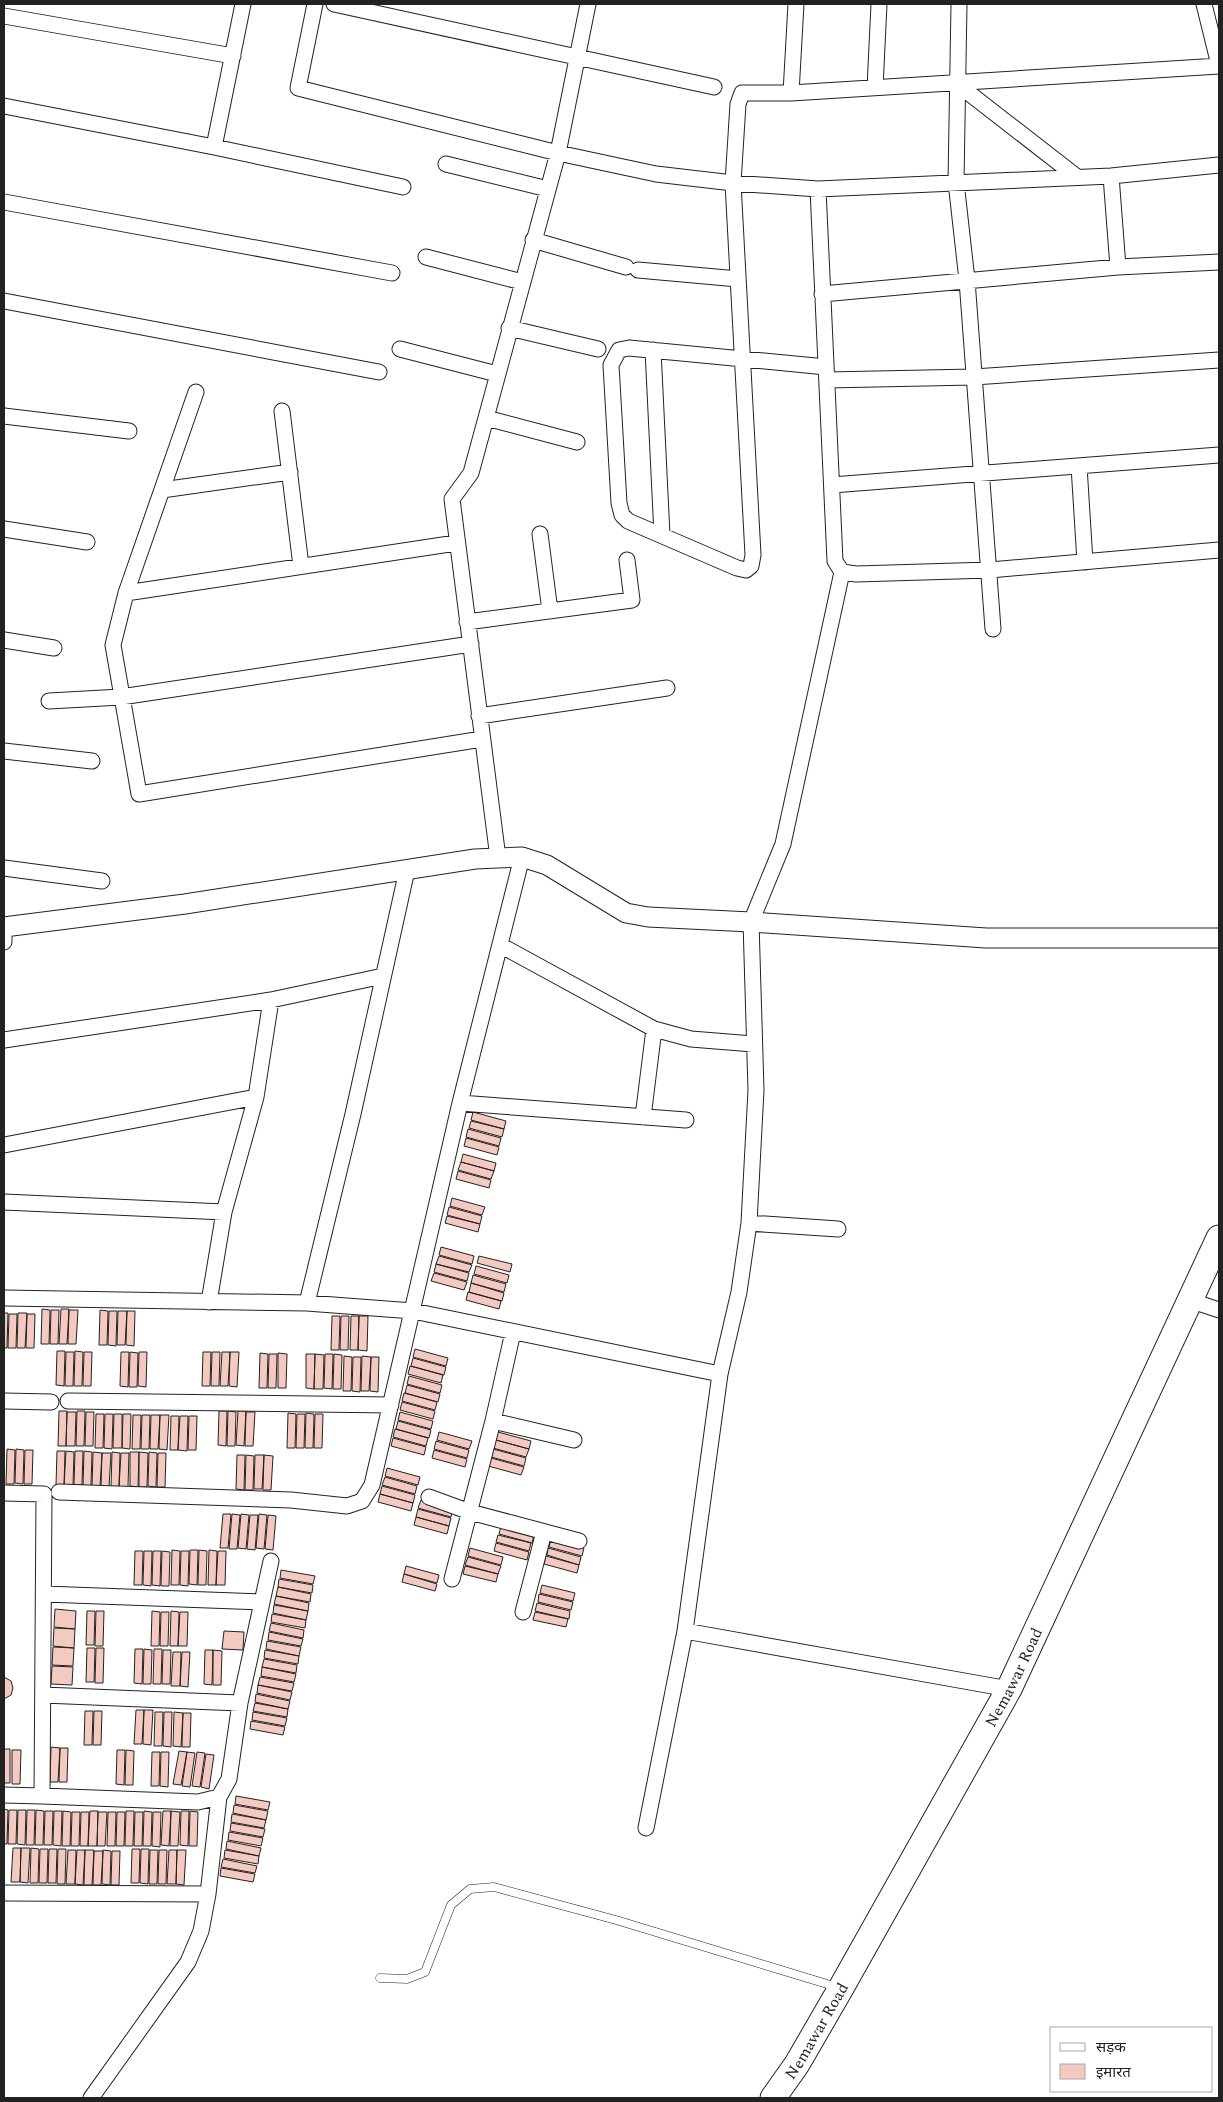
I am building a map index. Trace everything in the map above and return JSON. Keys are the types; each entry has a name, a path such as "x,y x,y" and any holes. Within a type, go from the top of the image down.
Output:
{"highway":[{"name":"Nemawar Road","path":"773,2098 797,2064 841,1988 1009,1689 1192,1301 1219,1238"}],"street":[{"path":"214,147 243,4"},
{"path":"315,4 298,88 656,174 733,183 818,189 1077,176 1111,176 1219,165"},
{"path":"334,4 714,87"},
{"path":"498,858 471,644 456,544 452,499 471,473 558,152 588,4"},
{"path":"791,94 796,4"},
{"path":"875,88 879,4"},
{"path":"959,4 956,83 956,182 967,280 993,629"},
{"path":"1204,4 1219,65 791,94 742,92 739,97 733,183 742,358 753,555 751,566 746,570 738,568 628,521 622,515 619,503 611,365 619,350 629,348 742,358 827,374 974,377 1219,360"},
{"path":"4,16 233,56"},
{"path":"956,83 1077,176"},
{"path":"4,106 214,147 403,188"},
{"path":"446,164 548,189"},
{"path":"1111,176 1118,267"},
{"path":"646,1828 685,1631 720,1374 739,1292 749,1223 756,1090 753,1044 751,922 783,844 842,572 835,561 818,189"},
{"path":"4,202 392,273"},
{"path":"533,240 632,268 738,279"},
{"path":"426,257 522,282"},
{"path":"822,294 1118,267 1219,262"},
{"path":"4,301 379,372"},
{"path":"509,328 598,349"},
{"path":"400,348 497,374"},
{"path":"653,350 662,535"},
{"path":"196,392 126,593 113,646 140,794 482,739"},
{"path":"282,411 300,566"},
{"path":"4,416 129,431"},
{"path":"486,418 577,442"},
{"path":"832,485 1219,455"},
{"path":"1079,466 1085,562"},
{"path":"162,490 290,472"},
{"path":"4,529 87,542"},
{"path":"540,534 550,611"},
{"path":"126,593 456,544"},
{"path":"842,572 856,574 990,570 1219,550"},
{"path":"467,622 632,600 627,560"},
{"path":"4,640 54,648"},
{"path":"49,701 121,697 471,644"},
{"path":"479,716 667,688"},
{"path":"4,751 92,762"},
{"path":"59,1492 291,1500 347,1506 362,1501 372,1485 414,1311 460,1103 522,857"},
{"path":"4,942 4,927 185,904 475,859 522,857 547,865 626,913 648,917 986,938 1219,938"},
{"path":"4,868 102,880"},
{"path":"307,1303 353,1114 407,870"},
{"path":"500,945 654,1029 692,1039 753,1044"},
{"path":"4,1040 271,1000 383,976"},
{"path":"209,1302 224,1212 256,1097 271,1000"},
{"path":"643,1117 654,1029"},
{"path":"4,1145 256,1097"},
{"path":"460,1103 686,1120"},
{"path":"4,1202 224,1212"},
{"path":"749,1223 838,1229"},
{"path":"4,1298 307,1303 414,1311 720,1374"},
{"path":"1192,1301 1219,1310"},
{"path":"452,1579 470,1512 512,1332"},
{"path":"4,1400 51,1402"},
{"path":"68,1400 391,1404"},
{"path":"492,1421 574,1440"},
{"path":"4,1493 44,1494 42,1796"},
{"path":"429,1497 470,1512 578,1541"},
{"path":"523,1612 544,1532"},
{"path":"91,2098 188,1962 201,1931 208,1894 219,1797 229,1779 240,1703 271,1561"},
{"path":"44,1594 261,1602"},
{"path":"685,1631 1009,1689"},
{"path":"43,1695 240,1703"},
{"path":"4,1795 198,1802 219,1797"},
{"path":"4,1893 208,1894"}],"lane":[{"path":"380,1978 407,1979 425,1972 450,1905 470,1888 494,1887 616,1920 841,1988"}],"building":[{"path":"473,1112 506,1121 504,1129 471,1120"},
{"path":"471,1121 504,1129 502,1137 469,1128"},
{"path":"468,1129 501,1138 499,1146 466,1137"},
{"path":"466,1138 499,1147 497,1155 464,1146"},
{"path":"463,1154 496,1163 494,1171 461,1162"},
{"path":"461,1162 494,1171 491,1179 458,1170"},
{"path":"458,1171 491,1180 489,1188 456,1179"},
{"path":"452,1198 485,1207 482,1215 450,1206"},
{"path":"449,1207 482,1216 480,1224 447,1215"},
{"path":"447,1216 480,1224 478,1232 445,1223"},
{"path":"441,1247 474,1256 472,1264 439,1255"},
{"path":"439,1256 472,1265 469,1272 436,1264"},
{"path":"479,1256 512,1264 510,1272 477,1263"},
{"path":"436,1264 469,1273 467,1281 434,1272"},
{"path":"476,1266 509,1275 507,1283 474,1274"},
{"path":"434,1273 467,1282 464,1290 431,1281"},
{"path":"473,1275 506,1284 504,1292 471,1283"},
{"path":"471,1283 504,1293 502,1301 469,1292"},
{"path":"468,1292 501,1301 499,1309 466,1300"},
{"path":"42,1309 50,1310 49,1344 41,1344"},
{"path":"61,1309 69,1309 67,1344 59,1344"},
{"path":"51,1310 59,1310 58,1344 50,1344"},
{"path":"69,1310 78,1310 76,1344 68,1344"},
{"path":"100,1310 108,1311 107,1345 99,1345"},
{"path":"109,1311 117,1311 116,1346 108,1345"},
{"path":"118,1311 127,1311 125,1345 117,1345"},
{"path":"127,1311 135,1311 134,1346 126,1345"},
{"path":"4,1313 8,1313 7,1348 4,1348"},
{"path":"18,1313 27,1313 25,1348 17,1348"},
{"path":"9,1314 17,1314 16,1348 8,1348"},
{"path":"27,1314 35,1314 34,1348 26,1348"},
{"path":"332,1316 340,1316 339,1350 331,1350"},
{"path":"341,1316 349,1316 348,1350 340,1350"},
{"path":"351,1316 359,1316 358,1350 350,1350"},
{"path":"359,1316 368,1316 367,1351 358,1350"},
{"path":"415,1349 448,1358 446,1366 413,1357"},
{"path":"57,1351 65,1351 64,1386 56,1385"},
{"path":"75,1351 83,1352 82,1386 74,1386"},
{"path":"66,1352 74,1352 73,1386 65,1386"},
{"path":"84,1352 92,1352 91,1386 83,1386"},
{"path":"121,1352 129,1352 128,1387 120,1386"},
{"path":"130,1352 138,1353 137,1387 129,1387"},
{"path":"139,1352 147,1352 146,1387 138,1386"},
{"path":"203,1352 211,1352 210,1386 202,1386"},
{"path":"212,1352 220,1352 219,1386 211,1386"},
{"path":"222,1352 230,1352 228,1386 220,1386"},
{"path":"230,1352 239,1352 237,1387 229,1386"},
{"path":"260,1353 268,1354 267,1388 259,1388"},
{"path":"278,1353 287,1354 286,1388 278,1388"},
{"path":"269,1354 277,1354 276,1388 268,1388"},
{"path":"306,1354 315,1354 314,1389 306,1388"},
{"path":"315,1354 324,1355 323,1389 314,1389"},
{"path":"325,1354 333,1354 332,1389 324,1388"},
{"path":"334,1354 342,1355 341,1389 333,1389"},
{"path":"344,1356 352,1357 351,1391 343,1391"},
{"path":"362,1356 371,1357 369,1391 361,1391"},
{"path":"353,1357 361,1357 360,1392 352,1391"},
{"path":"371,1357 379,1357 378,1392 370,1391"},
{"path":"413,1358 446,1367 444,1375 411,1366"},
{"path":"410,1366 443,1375 441,1383 408,1374"},
{"path":"409,1376 442,1385 440,1393 407,1384"},
{"path":"407,1385 440,1394 438,1402 405,1393"},
{"path":"404,1393 437,1402 435,1410 402,1401"},
{"path":"402,1402 435,1411 433,1419 400,1410"},
{"path":"59,1411 67,1411 66,1446 58,1446"},
{"path":"77,1411 85,1411 84,1446 76,1446"},
{"path":"219,1411 227,1411 226,1446 218,1445"},
{"path":"228,1411 236,1412 235,1446 227,1446"},
{"path":"238,1411 246,1411 244,1446 236,1445"},
{"path":"67,1412 76,1412 75,1446 66,1446"},
{"path":"86,1412 94,1412 93,1446 85,1446"},
{"path":"246,1412 255,1412 253,1446 245,1446"},
{"path":"400,1412 433,1421 431,1429 398,1420"},
{"path":"288,1413 296,1414 295,1448 287,1448"},
{"path":"306,1413 314,1414 313,1448 305,1448"},
{"path":"96,1414 104,1414 103,1448 95,1448"},
{"path":"105,1414 113,1414 112,1449 104,1448"},
{"path":"114,1414 122,1414 122,1448 113,1448"},
{"path":"123,1414 131,1414 130,1449 122,1448"},
{"path":"297,1414 305,1414 304,1448 296,1448"},
{"path":"315,1414 323,1414 322,1448 314,1448"},
{"path":"133,1415 141,1415 140,1449 132,1449"},
{"path":"142,1415 150,1415 149,1449 141,1449"},
{"path":"151,1415 160,1415 158,1449 150,1449"},
{"path":"160,1415 169,1415 167,1450 159,1449"},
{"path":"171,1416 179,1416 178,1450 170,1450"},
{"path":"180,1416 188,1416 187,1451 178,1450"},
{"path":"189,1416 197,1416 196,1450 188,1450"},
{"path":"398,1421 431,1430 429,1438 396,1429"},
{"path":"395,1429 428,1438 426,1446 393,1437"},
{"path":"439,1432 472,1441 469,1449 437,1440"},
{"path":"498,1432 531,1441 529,1449 496,1440"},
{"path":"393,1438 426,1447 424,1455 391,1446"},
{"path":"496,1440 529,1449 526,1457 493,1448"},
{"path":"436,1441 469,1450 467,1458 434,1449"},
{"path":"7,1449 15,1450 14,1484 6,1484"},
{"path":"16,1449 24,1450 23,1484 15,1483"},
{"path":"493,1449 526,1458 524,1466 491,1457"},
{"path":"25,1450 33,1450 32,1484 24,1484"},
{"path":"434,1450 467,1459 465,1467 432,1458"},
{"path":"57,1451 65,1451 64,1486 56,1485"},
{"path":"66,1451 74,1452 73,1486 64,1486"},
{"path":"75,1451 83,1451 82,1485 74,1485"},
{"path":"84,1451 92,1452 91,1486 83,1486"},
{"path":"93,1452 102,1453 100,1487 92,1487"},
{"path":"112,1452 120,1453 119,1487 111,1487"},
{"path":"130,1452 139,1452 138,1487 130,1486"},
{"path":"139,1452 148,1453 147,1487 139,1487"},
{"path":"149,1452 157,1453 156,1487 148,1486"},
{"path":"102,1453 111,1453 109,1487 101,1487"},
{"path":"121,1453 129,1453 128,1487 119,1487"},
{"path":"158,1453 166,1453 165,1487 157,1487"},
{"path":"237,1455 245,1455 244,1490 236,1489"},
{"path":"246,1455 254,1456 253,1490 245,1490"},
{"path":"255,1455 264,1455 262,1489 254,1489"},
{"path":"264,1455 273,1456 271,1490 263,1490"},
{"path":"491,1458 524,1467 521,1475 488,1466"},
{"path":"387,1468 420,1477 418,1485 385,1476"},
{"path":"385,1477 417,1486 415,1494 382,1485"},
{"path":"382,1486 415,1495 413,1503 380,1494"},
{"path":"380,1494 413,1503 411,1511 378,1502"},
{"path":"421,1500 453,1509 451,1517 418,1508"},
{"path":"418,1509 451,1518 449,1526 416,1517"},
{"path":"223,1514 231,1514 228,1548 220,1548"},
{"path":"232,1514 240,1515 237,1549 229,1549"},
{"path":"241,1514 249,1515 246,1549 238,1548"},
{"path":"259,1514 267,1515 264,1549 256,1548"},
{"path":"250,1515 258,1515 255,1550 247,1549"},
{"path":"268,1515 276,1516 273,1550 265,1549"},
{"path":"416,1517 449,1526 447,1534 414,1525"},
{"path":"501,1526 534,1535 532,1543 499,1534"},
{"path":"498,1535 531,1543 529,1551 496,1542"},
{"path":"551,1539 584,1548 582,1556 549,1547"},
{"path":"496,1543 529,1552 527,1560 494,1551"},
{"path":"470,1548 503,1557 501,1565 468,1556"},
{"path":"548,1548 581,1557 579,1565 547,1555"},
{"path":"172,1550 180,1551 179,1585 171,1585"},
{"path":"190,1550 198,1550 197,1585 189,1584"},
{"path":"199,1550 207,1551 206,1585 198,1585"},
{"path":"209,1550 217,1551 216,1585 208,1585"},
{"path":"135,1551 143,1551 142,1585 134,1585"},
{"path":"144,1551 152,1551 151,1586 143,1585"},
{"path":"153,1551 161,1551 160,1586 152,1585"},
{"path":"162,1551 170,1552 169,1586 161,1586"},
{"path":"181,1551 189,1551 188,1586 180,1585"},
{"path":"218,1551 226,1551 225,1585 216,1585"},
{"path":"546,1556 579,1565 577,1573 544,1564"},
{"path":"468,1557 501,1566 498,1574 465,1565"},
{"path":"406,1566 439,1575 437,1583 404,1574"},
{"path":"465,1566 498,1574 496,1582 463,1574"},
{"path":"281,1570 315,1576 313,1584 280,1578"},
{"path":"404,1574 437,1584 435,1591 402,1582"},
{"path":"279,1579 313,1585 312,1593 278,1587"},
{"path":"542,1585 575,1593 573,1601 540,1593"},
{"path":"278,1587 311,1594 310,1602 276,1596"},
{"path":"539,1594 573,1602 571,1610 538,1602"},
{"path":"276,1596 309,1603 308,1611 274,1604"},
{"path":"537,1603 570,1611 569,1619 535,1611"},
{"path":"274,1605 308,1611 306,1620 273,1613"},
{"path":"55,1609 76,1611 75,1629 54,1627"},
{"path":"87,1611 95,1611 94,1645 86,1645"},
{"path":"96,1611 104,1611 103,1646 95,1646"},
{"path":"152,1611 160,1612 159,1646 151,1646"},
{"path":"171,1611 179,1612 178,1646 170,1646"},
{"path":"161,1612 169,1612 168,1646 160,1646"},
{"path":"180,1612 188,1612 187,1646 178,1646"},
{"path":"535,1612 568,1619 566,1627 533,1620"},
{"path":"272,1614 306,1620 305,1628 271,1622"},
{"path":"271,1623 304,1630 303,1638 269,1631"},
{"path":"54,1628 75,1629 74,1648 53,1646"},
{"path":"224,1631 244,1632 243,1650 222,1649"},
{"path":"269,1632 303,1639 301,1646 268,1640"},
{"path":"267,1641 301,1647 299,1656 266,1649"},
{"path":"53,1647 74,1648 73,1666 52,1665"},
{"path":"87,1648 95,1648 94,1682 86,1682"},
{"path":"96,1648 104,1648 103,1683 95,1683"},
{"path":"135,1649 143,1649 142,1684 134,1683"},
{"path":"144,1649 152,1650 151,1684 143,1684"},
{"path":"154,1649 162,1649 161,1684 153,1684"},
{"path":"163,1650 171,1650 170,1684 162,1684"},
{"path":"205,1650 213,1650 212,1685 204,1684"},
{"path":"213,1650 222,1651 221,1685 213,1685"},
{"path":"265,1650 299,1656 298,1664 264,1658"},
{"path":"173,1652 181,1652 180,1686 171,1686"},
{"path":"182,1652 190,1652 188,1687 180,1686"},
{"path":"264,1659 297,1665 296,1673 262,1667"},
{"path":"52,1666 73,1667 72,1685 51,1684"},
{"path":"262,1667 296,1674 294,1682 261,1676"},
{"path":"4,1677 11,1681 13,1688 11,1695 4,1699"},
{"path":"260,1677 294,1683 292,1691 258,1685"},
{"path":"258,1685 292,1692 290,1700 257,1693"},
{"path":"256,1694 290,1701 288,1709 255,1702"},
{"path":"255,1703 288,1709 287,1717 253,1711"},
{"path":"136,1710 144,1710 142,1744 134,1744"},
{"path":"144,1710 153,1710 151,1745 143,1744"},
{"path":"85,1711 93,1711 92,1745 84,1745"},
{"path":"94,1711 102,1711 101,1745 93,1745"},
{"path":"155,1712 163,1712 162,1746 154,1746"},
{"path":"164,1712 172,1712 171,1747 163,1746"},
{"path":"174,1712 183,1713 181,1747 173,1746"},
{"path":"253,1712 287,1718 285,1726 252,1720"},
{"path":"183,1713 191,1713 190,1747 182,1747"},
{"path":"251,1721 285,1727 283,1735 250,1729"},
{"path":"51,1747 60,1748 58,1782 50,1782"},
{"path":"60,1748 68,1748 67,1782 59,1782"},
{"path":"4,1749 10,1749 10,1783 4,1783"},
{"path":"12,1750 21,1750 20,1784 12,1784"},
{"path":"117,1750 125,1750 124,1785 116,1784"},
{"path":"126,1750 134,1751 133,1785 125,1785"},
{"path":"179,1751 187,1752 181,1785 173,1784"},
{"path":"152,1752 160,1752 159,1786 151,1786"},
{"path":"161,1752 169,1752 168,1787 160,1786"},
{"path":"187,1752 195,1753 190,1787 182,1786"},
{"path":"197,1752 205,1753 200,1787 192,1786"},
{"path":"206,1754 214,1755 209,1789 201,1787"},
{"path":"236,1796 270,1802 268,1810 235,1804"},
{"path":"234,1805 268,1811 266,1820 233,1813"},
{"path":"4,1809 8,1810 7,1844 4,1844"},
{"path":"9,1810 17,1810 16,1844 8,1844"},
{"path":"18,1810 26,1810 25,1845 17,1844"},
{"path":"27,1810 35,1810 34,1845 26,1845"},
{"path":"36,1810 44,1811 43,1845 35,1845"},
{"path":"45,1811 53,1811 52,1845 44,1845"},
{"path":"54,1811 62,1811 61,1846 53,1845"},
{"path":"63,1811 71,1812 70,1846 62,1846"},
{"path":"90,1811 98,1811 97,1846 88,1846"},
{"path":"126,1811 134,1811 133,1846 125,1846"},
{"path":"144,1811 152,1812 151,1846 143,1846"},
{"path":"163,1811 171,1811 169,1846 161,1845"},
{"path":"171,1811 180,1812 178,1846 170,1846"},
{"path":"181,1811 189,1811 188,1846 180,1845"},
{"path":"190,1811 198,1812 197,1846 189,1846"},
{"path":"72,1812 80,1812 79,1846 71,1846"},
{"path":"81,1812 89,1812 88,1846 80,1846"},
{"path":"98,1812 107,1812 105,1846 97,1846"},
{"path":"108,1812 116,1812 115,1846 107,1846"},
{"path":"117,1812 125,1812 124,1846 116,1846"},
{"path":"135,1812 143,1812 142,1846 134,1846"},
{"path":"153,1812 161,1812 160,1847 152,1846"},
{"path":"232,1814 266,1820 264,1828 231,1822"},
{"path":"231,1823 265,1829 263,1837 230,1831"},
{"path":"229,1832 263,1838 261,1846 228,1840"},
{"path":"227,1841 261,1848 259,1856 226,1849"},
{"path":"13,1848 21,1848 20,1882 11,1882"},
{"path":"21,1848 30,1848 28,1883 20,1882"},
{"path":"31,1848 39,1849 38,1883 30,1883"},
{"path":"40,1849 48,1849 47,1883 39,1883"},
{"path":"49,1849 57,1849 56,1883 48,1883"},
{"path":"58,1849 66,1849 65,1884 57,1884"},
{"path":"132,1849 140,1849 139,1883 131,1883"},
{"path":"141,1849 149,1849 148,1884 140,1883"},
{"path":"68,1850 76,1850 75,1884 66,1884"},
{"path":"77,1850 85,1850 83,1885 75,1884"},
{"path":"85,1850 94,1850 92,1885 84,1885"},
{"path":"103,1850 111,1851 110,1885 102,1884"},
{"path":"150,1850 158,1850 157,1884 149,1884"},
{"path":"159,1850 167,1850 166,1884 158,1884"},
{"path":"169,1850 177,1850 176,1884 167,1884"},
{"path":"177,1850 186,1850 184,1885 176,1884"},
{"path":"225,1850 259,1856 258,1864 224,1858"},
{"path":"94,1851 103,1851 101,1885 93,1885"},
{"path":"112,1851 120,1851 119,1885 111,1885"},
{"path":"223,1859 257,1866 255,1873 221,1867"},
{"path":"221,1868 255,1874 253,1882 220,1876"}]}
